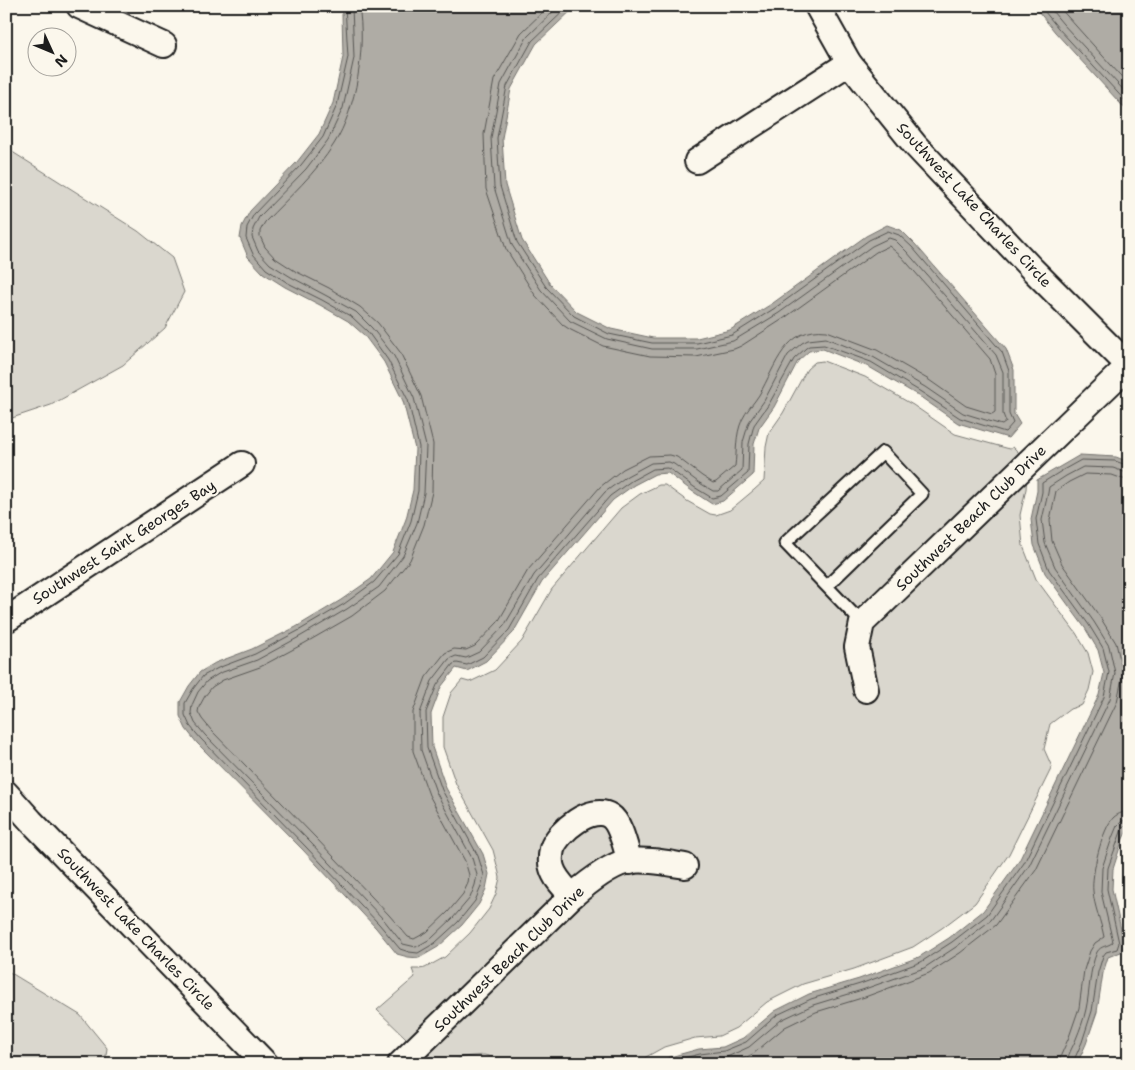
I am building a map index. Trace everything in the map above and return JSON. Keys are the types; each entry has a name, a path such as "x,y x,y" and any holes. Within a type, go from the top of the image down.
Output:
{"street":[{"path":"79,6 164,45"},
{"name":"Southwest Lake Charles Circle","path":"817,6 849,63 915,145 1032,269 1129,366"},
{"path":"697,161 849,63"},
{"name":"Southwest Beach Club Drive","path":"862,623 1129,366"},
{"name":"Southwest Saint Georges Bay","path":"6,620 242,464"},
{"path":"862,623 857,647 866,690"},
{"name":"Southwest Lake Charles Circle","path":"6,793 266,1064"},
{"path":"572,896 557,878 552,868 552,850 557,839 568,828 585,816 598,812 610,816 615,821 630,862"},
{"name":"Southwest Beach Club Drive","path":"400,1064 572,896 596,877 625,862 651,861 685,866"}],"lane":[{"path":"827,586 922,494 883,452 785,543 862,623"}],"shaded area":[{"path":"6,148 138,231 172,258 184,292 165,328 123,365 51,405 6,420"},
{"path":"823,361 865,377 913,405 955,434 1010,449 1013,447 1035,468 1027,475 1020,515 1023,546 1036,579 1076,633 1088,653 1093,672 1089,690 1082,705 1070,709 1050,724 1044,749 1052,767 1009,854 975,903 913,947 854,969 803,984 767,1002 736,1028 719,1036 695,1038 664,1047 638,1064 523,1064 484,1055 462,1057 449,1064 433,1064 377,1010 415,977 412,969 425,968 445,957 470,933 489,909 496,894 500,878 493,850 456,784 443,747 443,717 451,693 462,680 469,682 495,670 522,641 552,589 621,508 640,494 659,485 665,485 687,501 710,514 716,515 730,510 754,490 764,481 766,447 769,433 783,413 807,369 815,362"},
{"path":"6,970 80,1015 107,1048 105,1064 6,1064"}],"water":[{"path":"340,6 576,6 536,44 511,89 502,138 505,185 522,240 550,284 577,312 611,329 653,338 697,338 730,330 773,303 866,236 887,225 901,230 915,244 1006,349 1014,370 1014,414 1020,424 1008,438 958,423 919,396 869,367 823,349 809,351 798,361 774,407 759,428 754,444 753,475 723,501 712,504 668,473 655,474 634,485 613,500 542,582 513,633 486,661 467,671 456,668 441,687 431,714 432,747 446,788 483,854 489,874 486,889 479,904 462,925 438,947 419,958 397,954 376,928 303,850 197,743 186,729 180,716 180,702 200,672 215,663 252,649 296,627 341,600 371,579 393,552 406,519 413,490 415,449 403,401 384,362 364,335 348,321 263,273 248,257 240,238 242,226 250,211 297,162 319,134 333,103 343,57 342,14"},
{"path":"1034,6 1129,6 1129,113 1055,32"},
{"path":"1080,455 1116,457 1129,462 1129,826 1113,869 1112,889 1124,943 1121,952 1108,957 1103,973 1097,1012 1077,1064 657,1064 670,1057 699,1049 723,1047 743,1038 775,1011 809,994 859,979 919,957 949,938 983,911 1019,861 1099,695 1104,673 1098,650 1085,628 1045,573 1034,545 1031,519 1037,491 1037,480"}]}
